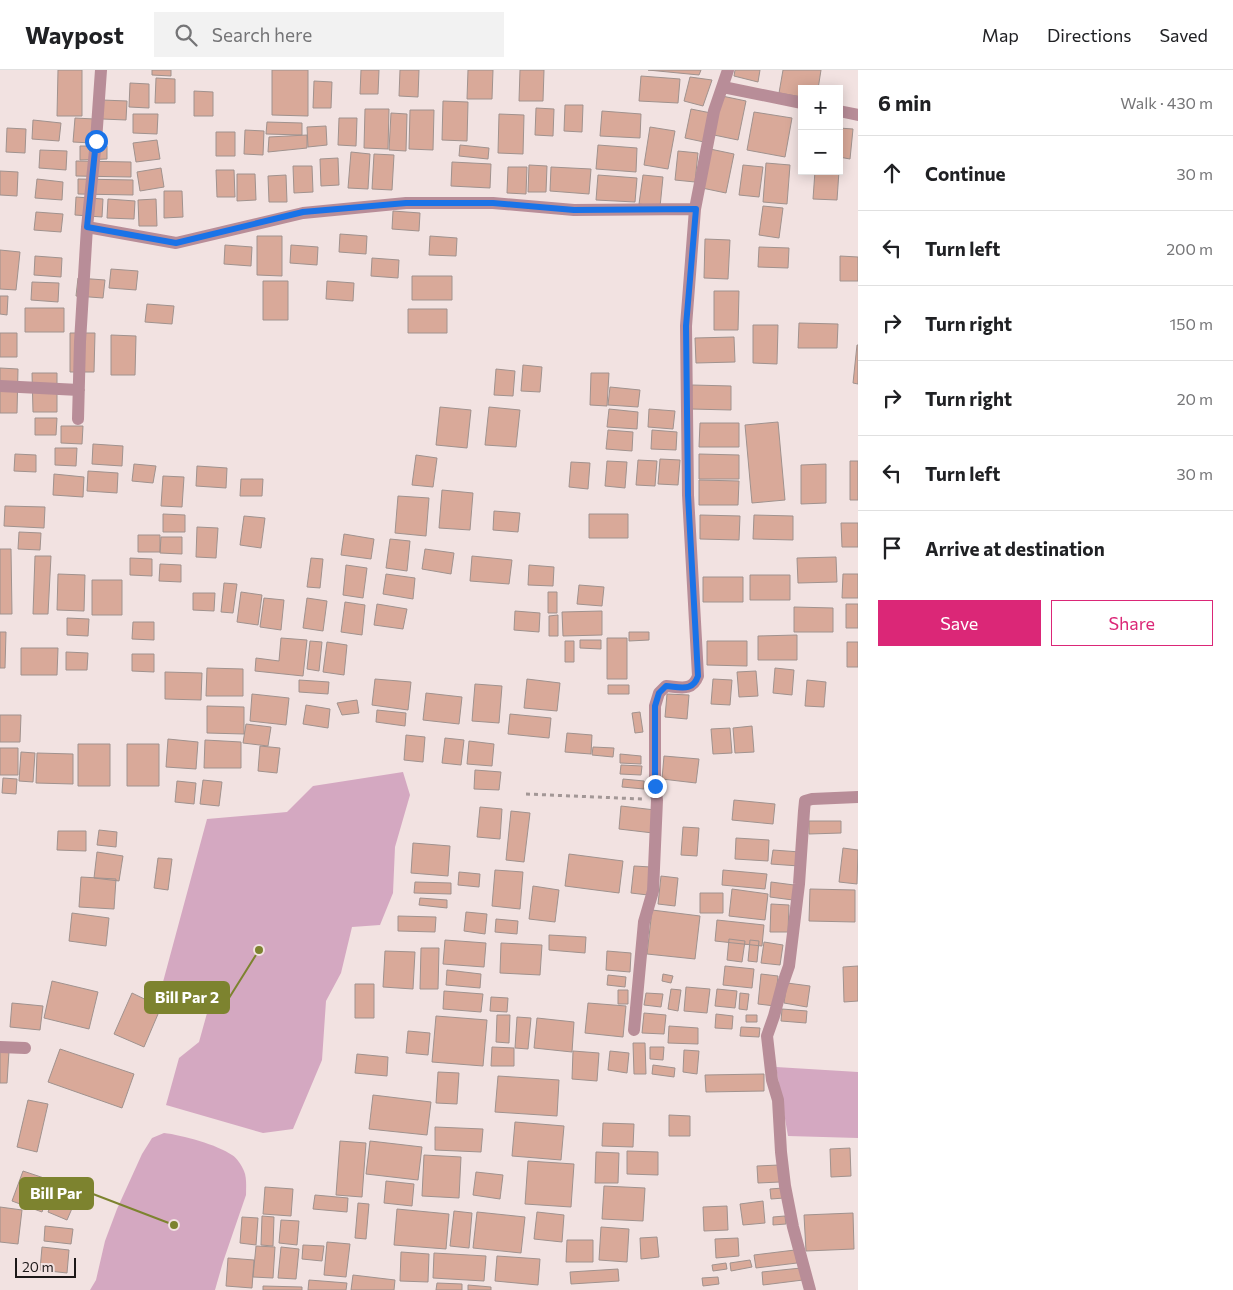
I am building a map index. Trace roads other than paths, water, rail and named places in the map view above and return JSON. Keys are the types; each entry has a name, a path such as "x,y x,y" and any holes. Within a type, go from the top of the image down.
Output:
{"street":[{"path":"78,419 80,342 87,227 101,70"},
{"path":"634,1030 644,922 653,891 657,800 655,786 655,706 659,693 666,686 689,688 696,683 698,676 688,495 686,326 696,209 714,111 728,70"},
{"path":"723,87 798,102"},
{"path":"843,112 858,115"},
{"path":"87,227 176,243 303,212 406,203 493,203 574,210 696,209"},
{"path":"0,386 79,390"},
{"path":"810,1290 792,1227 785,1186 778,1100 772,1080 767,1036 789,966 799,884 806,801 858,798"},
{"path":"0,1047 25,1048"}],"place":[{"name":"Bill Par 2","path":"259,950"},
{"name":"Bill Par","path":"174,1225"}]}
